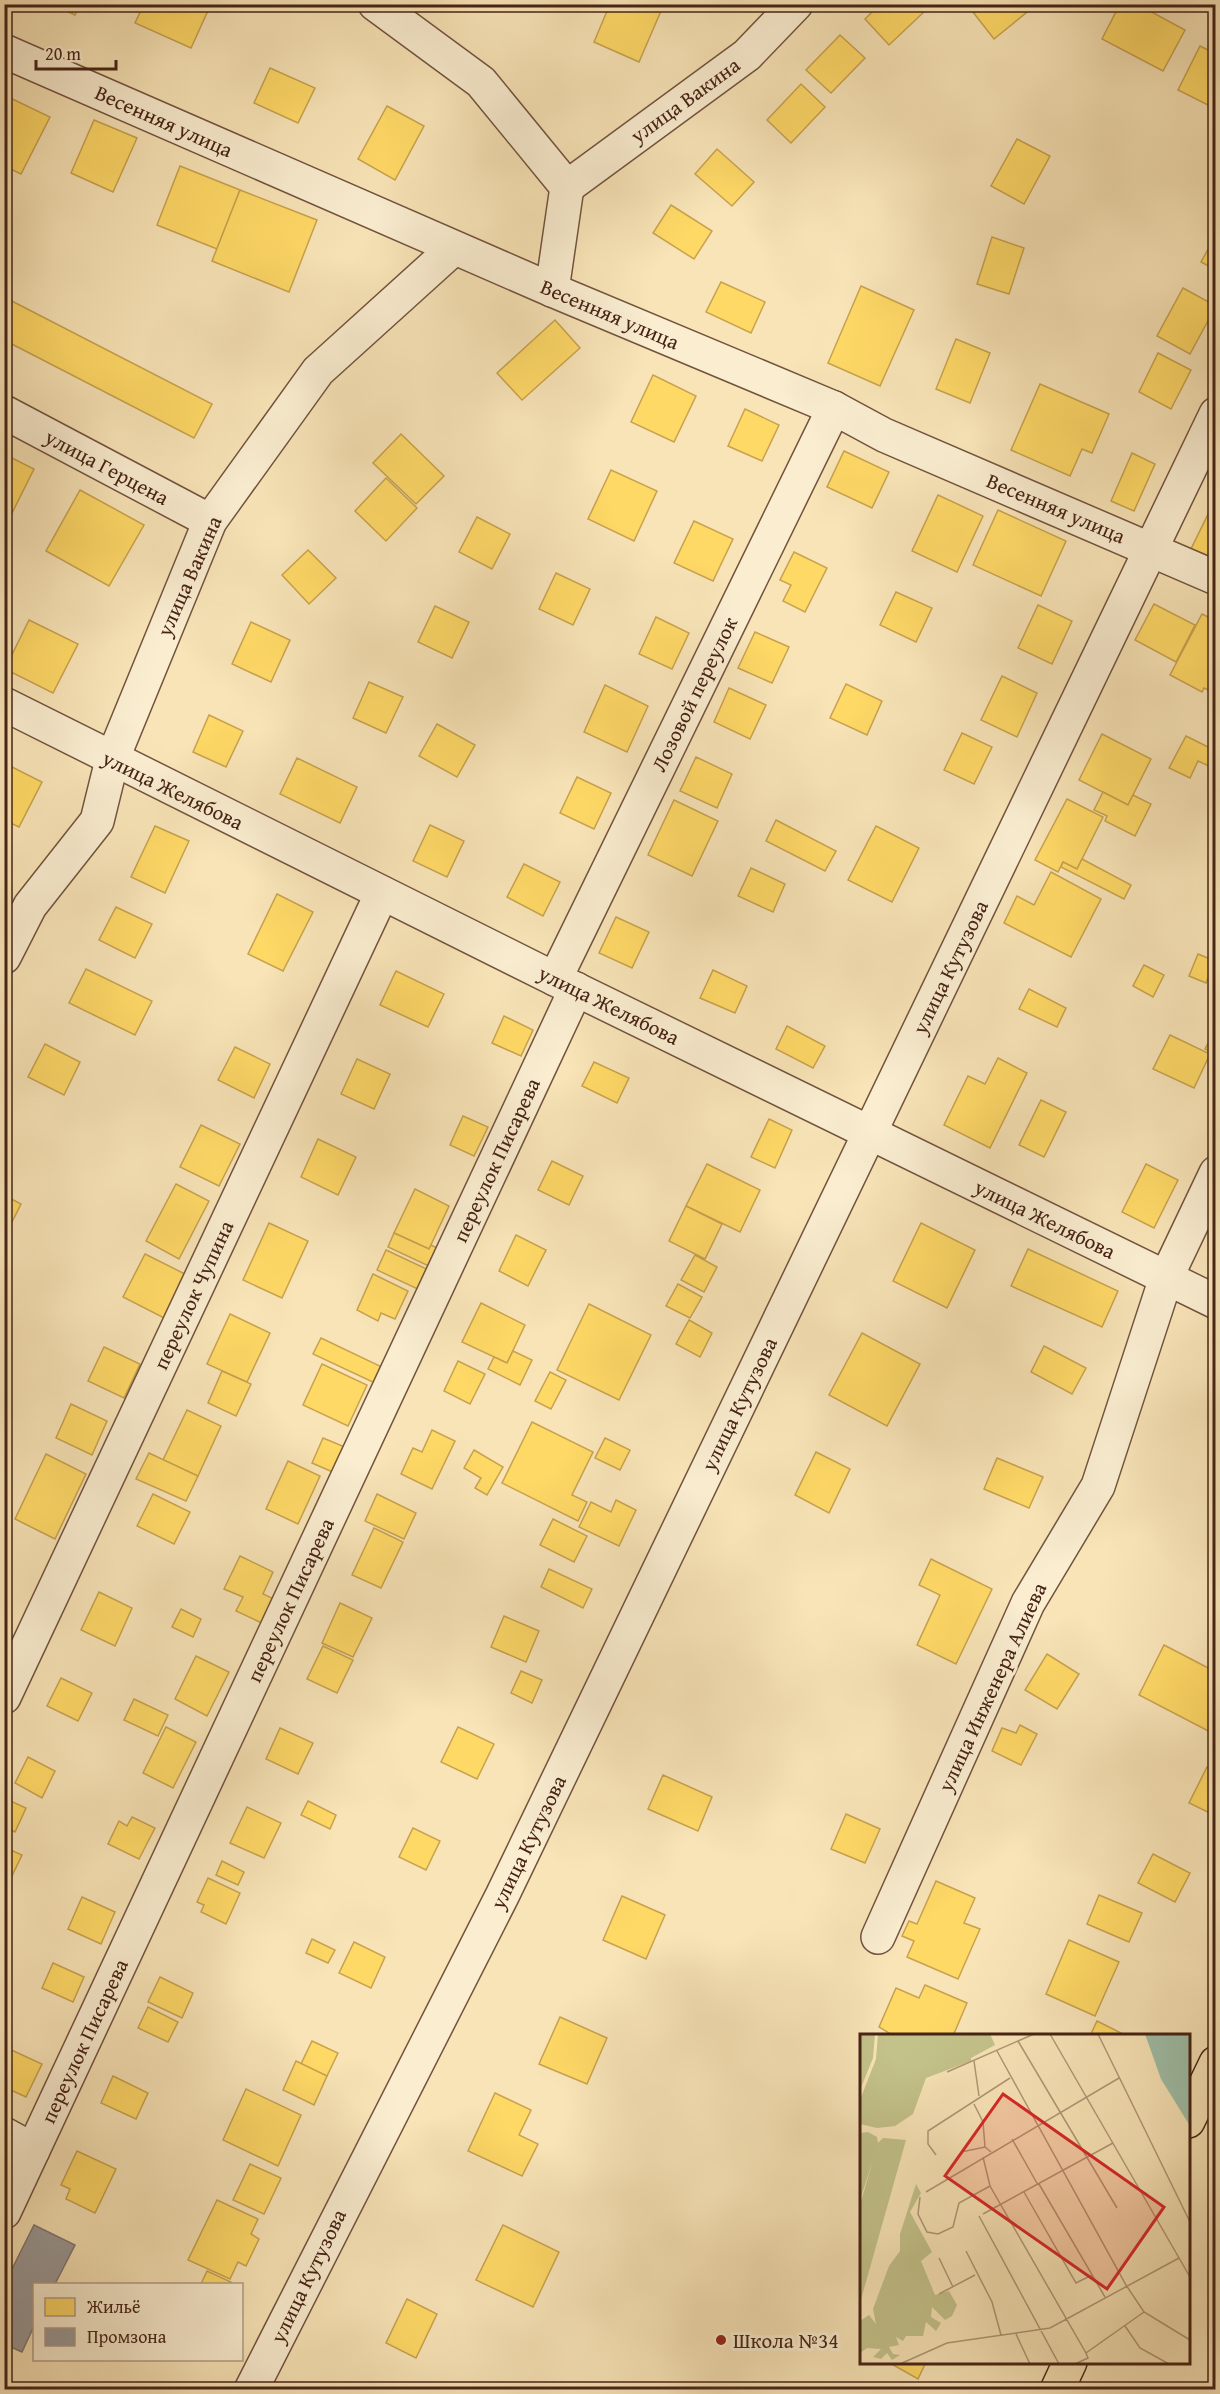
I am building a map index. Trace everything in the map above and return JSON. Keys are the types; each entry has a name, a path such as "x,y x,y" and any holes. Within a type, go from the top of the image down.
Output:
{"main road":[{"path":"1190,2117 1215,2063"},
{"path":"1057,2390 1069,2364"}],"street":[{"path":"375,4 481,82 567,188 552,290"},
{"name":"улица Вакина","path":"567,188 747,54 796,4"},
{"name":"Весенняя улица","path":"4,51 454,248 834,408 884,435 1215,578"},
{"name":"улица Вакина","path":"4,957 30,906 98,821 112,760 210,521 318,371 454,248"},
{"name":"Лозовой переулок","path":"566,984 834,408"},
{"name":"улица Герцена","path":"4,412 210,521"},
{"name":"улица Кутузова","path":"251,2390 502,1896 1215,414"},
{"name":"улица Желябова","path":"4,704 112,760 1215,1302"},
{"name":"переулок Чупина","path":"4,1697 382,893"},
{"name":"переулок Писарева","path":"4,2212 566,984"},
{"name":"улица Инженера Алиева","path":"878,1937 1028,1603 1098,1486 1166,1278 1215,1173"},
{"path":"4,2134 33,2150"}],"building: Жильё":[{"path":"51,4 80,4 75,15"},
{"path":"144,4 211,4 191,48 135,23"},
{"path":"610,4 664,4 639,62 594,42"},
{"path":"880,4 921,4 926,10 889,45 865,19"},
{"path":"983,4 1029,4 1032,8 994,39 973,12"},
{"path":"1120,4 1137,4 1185,30 1163,71 1102,39"},
{"path":"840,35 865,58 831,93 806,70"},
{"path":"1200,46 1216,54 1216,90 1208,105 1178,90"},
{"path":"270,68 315,88 298,123 254,103"},
{"path":"801,84 825,107 791,143 767,120"},
{"path":"4,95 50,117 21,174 4,166"},
{"path":"387,106 424,126 395,180 358,159"},
{"path":"94,120 137,138 113,192 71,173"},
{"path":"1017,139 1050,156 1024,204 991,186"},
{"path":"717,149 754,182 732,206 695,174"},
{"path":"180,166 240,190 217,249 157,225"},
{"path":"240,190 317,220 289,292 212,261"},
{"path":"671,205 712,231 694,259 653,233"},
{"path":"1216,235 1216,270 1201,262"},
{"path":"992,237 1024,248 1009,294 977,284"},
{"path":"721,282 765,302 751,333 706,312"},
{"path":"861,286 914,310 880,386 828,363"},
{"path":"1183,288 1216,306 1190,354 1157,336"},
{"path":"4,297 212,404 194,438 4,340"},
{"path":"555,320 580,348 522,400 497,373"},
{"path":"956,339 990,353 970,403 936,389"},
{"path":"1158,353 1191,370 1171,409 1139,392"},
{"path":"653,375 696,396 674,442 631,422"},
{"path":"1040,384 1109,414 1092,453 1082,449 1070,476 1011,450"},
{"path":"745,409 779,425 762,461 728,446"},
{"path":"401,434 444,476 416,504 373,463"},
{"path":"844,451 889,472 872,508 827,487"},
{"path":"1132,453 1155,464 1134,511 1111,501"},
{"path":"4,454 34,469 12,513 4,510"},
{"path":"611,470 657,491 634,541 588,519"},
{"path":"386,478 417,508 386,541 355,511"},
{"path":"80,490 144,525 109,586 46,551"},
{"path":"938,495 983,516 957,572 912,551"},
{"path":"1216,498 1216,563 1190,551"},
{"path":"998,510 1066,541 1041,596 973,565"},
{"path":"477,517 510,534 492,569 459,552"},
{"path":"694,521 733,539 713,581 674,563"},
{"path":"308,550 336,578 309,604 282,575"},
{"path":"794,552 827,568 805,612 783,601 791,585 780,580"},
{"path":"556,573 590,589 573,625 539,609"},
{"path":"896,592 932,608 916,642 880,625"},
{"path":"1154,604 1195,625 1176,662 1135,640"},
{"path":"1038,605 1072,621 1052,664 1018,648"},
{"path":"435,606 469,622 452,658 418,642"},
{"path":"1202,614 1216,621 1216,665 1210,676 1216,679 1215,693 1204,688 1202,692 1170,675"},
{"path":"656,617 689,633 672,669 639,654"},
{"path":"29,620 78,644 53,693 5,669"},
{"path":"251,622 290,640 271,682 232,664"},
{"path":"755,632 789,647 772,683 738,668"},
{"path":"1002,676 1037,693 1017,737 981,720"},
{"path":"369,682 403,697 386,733 353,718"},
{"path":"846,684 882,701 867,735 830,718"},
{"path":"605,685 648,706 627,752 584,732"},
{"path":"729,688 766,705 750,739 714,722"},
{"path":"209,715 243,731 226,767 193,752"},
{"path":"437,724 475,745 457,777 419,756"},
{"path":"962,733 992,747 974,784 944,770"},
{"path":"1102,734 1151,759 1128,805 1079,780"},
{"path":"1186,736 1216,751 1211,767 1198,761 1190,778 1169,768"},
{"path":"696,757 732,774 717,808 680,791"},
{"path":"297,758 357,787 340,823 280,794"},
{"path":"4,763 42,782 19,827 4,820"},
{"path":"577,777 611,793 594,829 560,813"},
{"path":"1103,792 1128,805 1133,795 1151,804 1135,836 1105,821 1107,816 1094,810"},
{"path":"1067,799 1103,817 1077,869 1063,862 1058,872 1035,860"},
{"path":"674,800 718,821 692,876 648,855"},
{"path":"776,820 836,851 825,871 766,841"},
{"path":"430,825 464,841 447,877 413,861"},
{"path":"155,826 189,841 165,893 131,877"},
{"path":"876,826 919,848 892,902 848,880"},
{"path":"1082,859 1131,885 1124,899 1061,867 1063,862 1077,869"},
{"path":"524,864 560,882 543,916 507,897"},
{"path":"751,868 785,884 773,912 738,896"},
{"path":"1051,872 1101,899 1071,957 1004,923 1017,896 1034,905"},
{"path":"277,894 313,912 283,971 248,954"},
{"path":"116,907 152,924 135,958 99,940"},
{"path":"616,917 649,932 632,968 599,953"},
{"path":"1198,954 1215,961 1206,983 1189,976"},
{"path":"1144,965 1164,975 1153,997 1133,986"},
{"path":"86,969 152,1001 135,1035 69,1003"},
{"path":"713,970 747,986 735,1013 700,998"},
{"path":"396,971 444,994 428,1027 380,1005"},
{"path":"1029,989 1066,1008 1057,1027 1019,1009"},
{"path":"504,1016 533,1030 521,1056 492,1043"},
{"path":"787,1026 825,1046 813,1068 776,1049"},
{"path":"1216,1030 1216,1054 1205,1049"},
{"path":"1170,1035 1210,1054 1194,1088 1153,1069"},
{"path":"45,1044 80,1062 64,1095 28,1077"},
{"path":"235,1047 270,1064 254,1098 218,1080"},
{"path":"998,1058 1027,1073 990,1148 944,1125 968,1076 985,1084"},
{"path":"357,1059 390,1074 374,1109 341,1094"},
{"path":"594,1062 629,1078 617,1103 582,1086"},
{"path":"1041,1100 1066,1112 1044,1157 1019,1145"},
{"path":"463,1116 488,1127 474,1156 450,1145"},
{"path":"769,1119 792,1130 775,1168 751,1157"},
{"path":"201,1125 240,1144 219,1186 180,1167"},
{"path":"318,1139 356,1157 338,1195 301,1177"},
{"path":"552,1161 583,1176 569,1205 538,1190"},
{"path":"707,1164 760,1190 740,1232 686,1206"},
{"path":"1146,1164 1178,1180 1154,1228 1122,1212"},
{"path":"176,1184 209,1201 179,1259 146,1241"},
{"path":"415,1189 449,1206 429,1249 394,1233"},
{"path":"4,1195 21,1204 4,1238"},
{"path":"686,1206 722,1224 705,1259 669,1241"},
{"path":"269,1223 308,1241 282,1298 243,1280"},
{"path":"921,1223 975,1250 947,1308 893,1281"},
{"path":"394,1233 429,1249 431,1245 441,1250 433,1268 388,1247"},
{"path":"516,1235 546,1250 528,1286 499,1271"},
{"path":"1028,1249 1118,1291 1102,1327 1011,1286"},
{"path":"386,1250 431,1271 422,1291 377,1270"},
{"path":"145,1254 185,1274 164,1318 123,1297"},
{"path":"695,1255 717,1267 704,1292 681,1280"},
{"path":"373,1274 408,1291 395,1319 381,1313 378,1321 357,1310"},
{"path":"678,1284 702,1297 690,1318 666,1306"},
{"path":"481,1303 525,1325 507,1363 462,1342"},
{"path":"589,1304 651,1335 619,1400 557,1370"},
{"path":"230,1314 270,1333 247,1382 207,1364"},
{"path":"689,1320 712,1333 700,1357 676,1344"},
{"path":"862,1333 920,1364 887,1426 829,1395"},
{"path":"321,1338 384,1368 377,1384 313,1354"},
{"path":"1044,1346 1086,1368 1072,1394 1031,1372"},
{"path":"104,1347 140,1364 124,1398 88,1381"},
{"path":"513,1351 532,1360 520,1385 488,1369 494,1357 507,1363"},
{"path":"458,1361 485,1374 470,1404 444,1391"},
{"path":"322,1364 367,1385 348,1426 303,1405"},
{"path":"222,1371 251,1384 236,1416 208,1403"},
{"path":"550,1372 566,1380 551,1409 535,1401"},
{"path":"71,1404 107,1421 92,1455 56,1438"},
{"path":"187,1410 221,1426 198,1476 163,1460"},
{"path":"532,1422 593,1452 572,1495 587,1502 578,1521 502,1483"},
{"path":"432,1430 455,1441 432,1489 401,1474 413,1448 422,1452"},
{"path":"323,1438 347,1448 335,1473 312,1463"},
{"path":"605,1438 630,1450 620,1470 595,1458"},
{"path":"474,1450 503,1467 487,1495 475,1488 481,1478 464,1468"},
{"path":"816,1452 850,1469 829,1513 795,1495"},
{"path":"149,1453 198,1476 186,1501 136,1479"},
{"path":"46,1454 86,1474 55,1539 15,1519"},
{"path":"997,1458 1043,1477 1029,1508 984,1489"},
{"path":"288,1461 320,1476 298,1524 266,1509"},
{"path":"153,1494 190,1512 174,1544 137,1526"},
{"path":"377,1494 416,1513 404,1539 365,1521"},
{"path":"616,1500 636,1510 619,1546 579,1527 591,1502 611,1512"},
{"path":"553,1519 587,1536 574,1562 540,1545"},
{"path":"374,1528 403,1542 381,1588 352,1575"},
{"path":"240,1556 273,1572 263,1594 276,1600 264,1624 236,1611 243,1597 224,1589"},
{"path":"931,1559 992,1589 956,1664 917,1645 940,1595 919,1585"},
{"path":"549,1569 592,1589 583,1608 541,1587"},
{"path":"99,1592 132,1608 115,1646 81,1630"},
{"path":"340,1603 372,1618 353,1657 322,1643"},
{"path":"181,1609 201,1619 193,1637 172,1627"},
{"path":"504,1616 539,1631 526,1662 491,1647"},
{"path":"1164,1645 1216,1672 1216,1735 1139,1695"},
{"path":"323,1646 353,1660 337,1693 307,1679"},
{"path":"1047,1654 1079,1674 1057,1709 1025,1690"},
{"path":"196,1656 229,1672 207,1716 175,1699"},
{"path":"521,1671 542,1680 532,1703 511,1693"},
{"path":"61,1678 92,1693 78,1721 47,1706"},
{"path":"134,1699 168,1715 158,1736 124,1720"},
{"path":"1020,1725 1037,1734 1021,1765 992,1751 1002,1728 1016,1733"},
{"path":"166,1727 196,1742 173,1788 143,1773"},
{"path":"458,1727 494,1744 477,1779 441,1762"},
{"path":"280,1728 313,1743 298,1774 266,1759"},
{"path":"28,1757 55,1771 42,1798 15,1783"},
{"path":"1207,1767 1216,1771 1216,1816 1189,1803"},
{"path":"663,1775 712,1797 698,1831 648,1809"},
{"path":"4,1798 26,1808 15,1832 4,1827"},
{"path":"308,1801 336,1815 330,1829 301,1815"},
{"path":"247,1807 281,1823 264,1858 230,1843"},
{"path":"846,1814 880,1829 865,1863 831,1849"},
{"path":"132,1817 155,1828 139,1859 108,1844 119,1821 127,1826"},
{"path":"413,1828 440,1841 426,1870 399,1857"},
{"path":"4,1847 22,1855 10,1880 4,1877"},
{"path":"1153,1854 1190,1873 1175,1902 1138,1883"},
{"path":"222,1861 244,1872 238,1885 216,1875"},
{"path":"208,1878 240,1893 226,1924 201,1912 204,1905 197,1902"},
{"path":"936,1881 975,1898 964,1923 980,1929 958,1979 907,1957 914,1941 902,1936 909,1921 917,1924"},
{"path":"1099,1895 1142,1913 1129,1942 1087,1924"},
{"path":"622,1896 665,1915 646,1959 603,1940"},
{"path":"82,1897 115,1912 101,1944 68,1929"},
{"path":"312,1939 335,1950 328,1963 306,1953"},
{"path":"1069,1940 1119,1962 1095,2016 1046,1994"},
{"path":"354,1942 385,1957 371,1988 339,1973"},
{"path":"53,1963 84,1977 73,2002 42,1988"},
{"path":"160,1977 193,1993 182,2018 148,2002"},
{"path":"925,1985 967,2003 954,2034 891,2034 879,2027 896,1988 919,1998"},
{"path":"148,2007 178,2022 168,2042 138,2028"},
{"path":"560,2017 607,2038 587,2084 539,2064"},
{"path":"1097,2021 1123,2034 1091,2034"},
{"path":"312,2041 338,2053 327,2076 301,2064"},
{"path":"7,2048 42,2064 26,2097 4,2087 4,2053"},
{"path":"296,2061 327,2076 314,2105 283,2090"},
{"path":"113,2076 148,2093 136,2119 101,2103"},
{"path":"246,2089 301,2115 278,2166 223,2140"},
{"path":"495,2093 531,2110 519,2135 538,2144 522,2176 468,2151"},
{"path":"77,2151 116,2169 95,2213 66,2199 70,2189 61,2185"},
{"path":"250,2164 281,2178 264,2214 233,2200"},
{"path":"217,2200 258,2219 251,2234 259,2239 246,2266 238,2262 230,2279 188,2260"},
{"path":"503,2225 559,2252 533,2307 476,2280"},
{"path":"207,2271 231,2282 230,2283 201,2283"},
{"path":"407,2299 437,2314 416,2358 386,2343"},
{"path":"892,2364 925,2364 918,2379"}],"building: Промзона":[{"path":"34,2225 75,2245 56,2283 33,2283 33,2328 22,2352 4,2344 4,2285"}],"place":[{"name":"Школа №34","path":"721,2340"}]}
